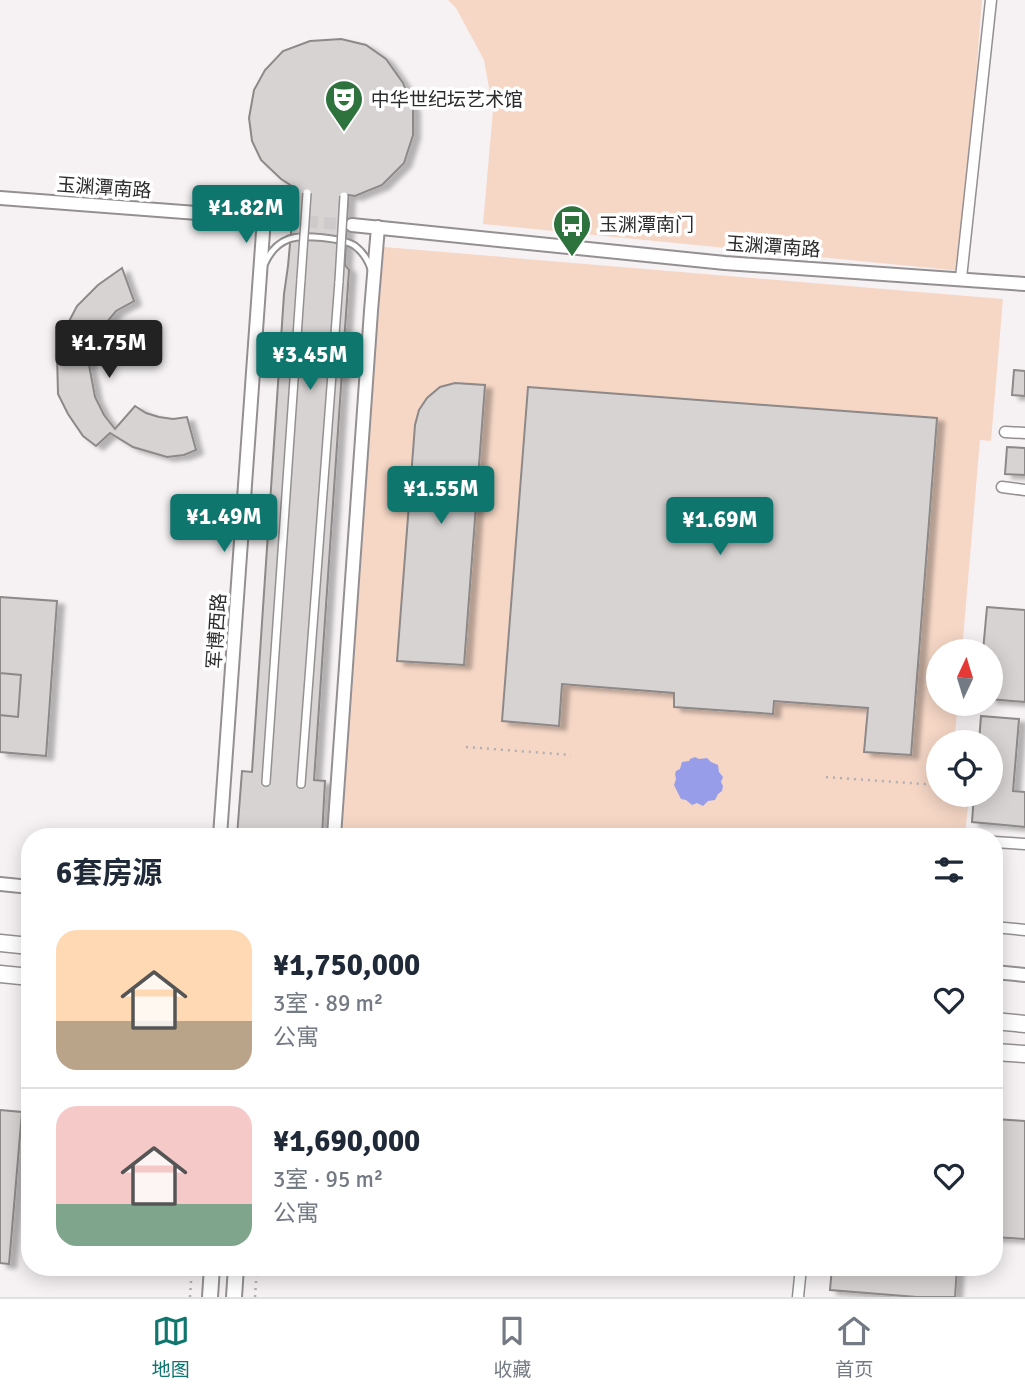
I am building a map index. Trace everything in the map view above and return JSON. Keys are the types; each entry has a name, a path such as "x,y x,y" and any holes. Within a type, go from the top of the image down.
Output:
{"highway":[{"path":"0,943 21,945"},
{"path":"0,974 21,976"},
{"path":"1003,1022 1025,1024"},
{"path":"1003,1053 1025,1054"}],"main road":[{"path":"210,1297 211,1276"},
{"path":"234,1297 235,1276"}],"street":[{"path":"961,278 991,0"},
{"path":"265,782 307,193"},
{"path":"300,784 340,281 344,196"},
{"name":"玉渊潭南路","path":"0,198 288,220"},
{"name":"军博西路","path":"221,828 264,218"},
{"name":"玉渊潭南路","path":"352,225 725,263 1025,284"},
{"path":"335,828 378,227"},
{"path":"1005,432 1025,433"},
{"path":"1002,487 1025,490"},
{"path":"1003,843 1025,844"},
{"path":"0,884 21,886"},
{"path":"1003,928 1025,930"},
{"path":"1003,973 1025,975"},
{"path":"798,1297 800,1276"}],"lane":[{"path":"261,274 268,258 278,246 291,238 314,237 355,246 368,259 374,275"}],"path":[{"path":"466,747 571,755"},
{"path":"826,777 926,784"},
{"path":"190,1297 191,1276"},
{"path":"255,1297 256,1276"}],"shaded area":[{"path":"448,0 982,0 961,271 483,224 493,110 484,60 456,8"},
{"path":"384,247 1003,299 991,441 980,440 963,639 926,639 926,716 957,716 955,730 926,730 926,807 968,807 966,828 336,828"}],"water":[{"path":"695,757 707,758 718,765 723,777 722,791 715,800 708,801 703,806 697,803 692,805 681,799 674,785 676,771 680,769 682,762"}],"building":[{"path":"341,39 366,45 386,59 403,83 413,109 413,135 404,163 382,185 355,196 348,195 345,265 349,270 314,780 325,781 322,828 238,828 242,771 252,772 284,294 295,188 261,160 252,141 249,118 254,90 265,70 283,51 310,41"},
{"path":"122,268 134,301 116,311 97,334 89,365 95,397 115,429 135,406 159,417 187,417 196,450 184,455 167,457 133,447 110,433 96,446 83,436 58,394 57,354 65,329 77,306 98,285"},
{"path":"1014,370 1025,371 1025,396 1012,395"},
{"path":"455,383 485,385 464,665 397,661 415,425 419,410 427,398 440,387"},
{"path":"528,387 937,418 911,755 864,752 868,708 774,701 773,714 674,707 674,693 562,684 559,726 502,721"},
{"path":"1007,447 1025,448 1025,475 1005,474"},
{"path":"0,597 57,601 46,756 0,752"},
{"path":"987,607 1025,610 1025,702 1003,700 1003,639 984,639"},
{"path":"0,673 21,675 18,717 0,715"},
{"path":"981,716 1019,719 1013,791 1025,792 1025,827 972,822 973,807 1003,807 1003,730 980,730"},
{"path":"0,1110 21,1112 21,1124 9,1264 0,1263"},
{"path":"1003,1120 1025,1121 1025,1239 1003,1238"},
{"path":"831,1276 956,1276 955,1297 917,1297 830,1290"}],"tunnel":[{"path":"288,220 352,225"}],"place":[{"name":"中华世纪坛艺术馆","path":"344,133"},
{"name":"玉渊潭南门","path":"572,258"}]}
